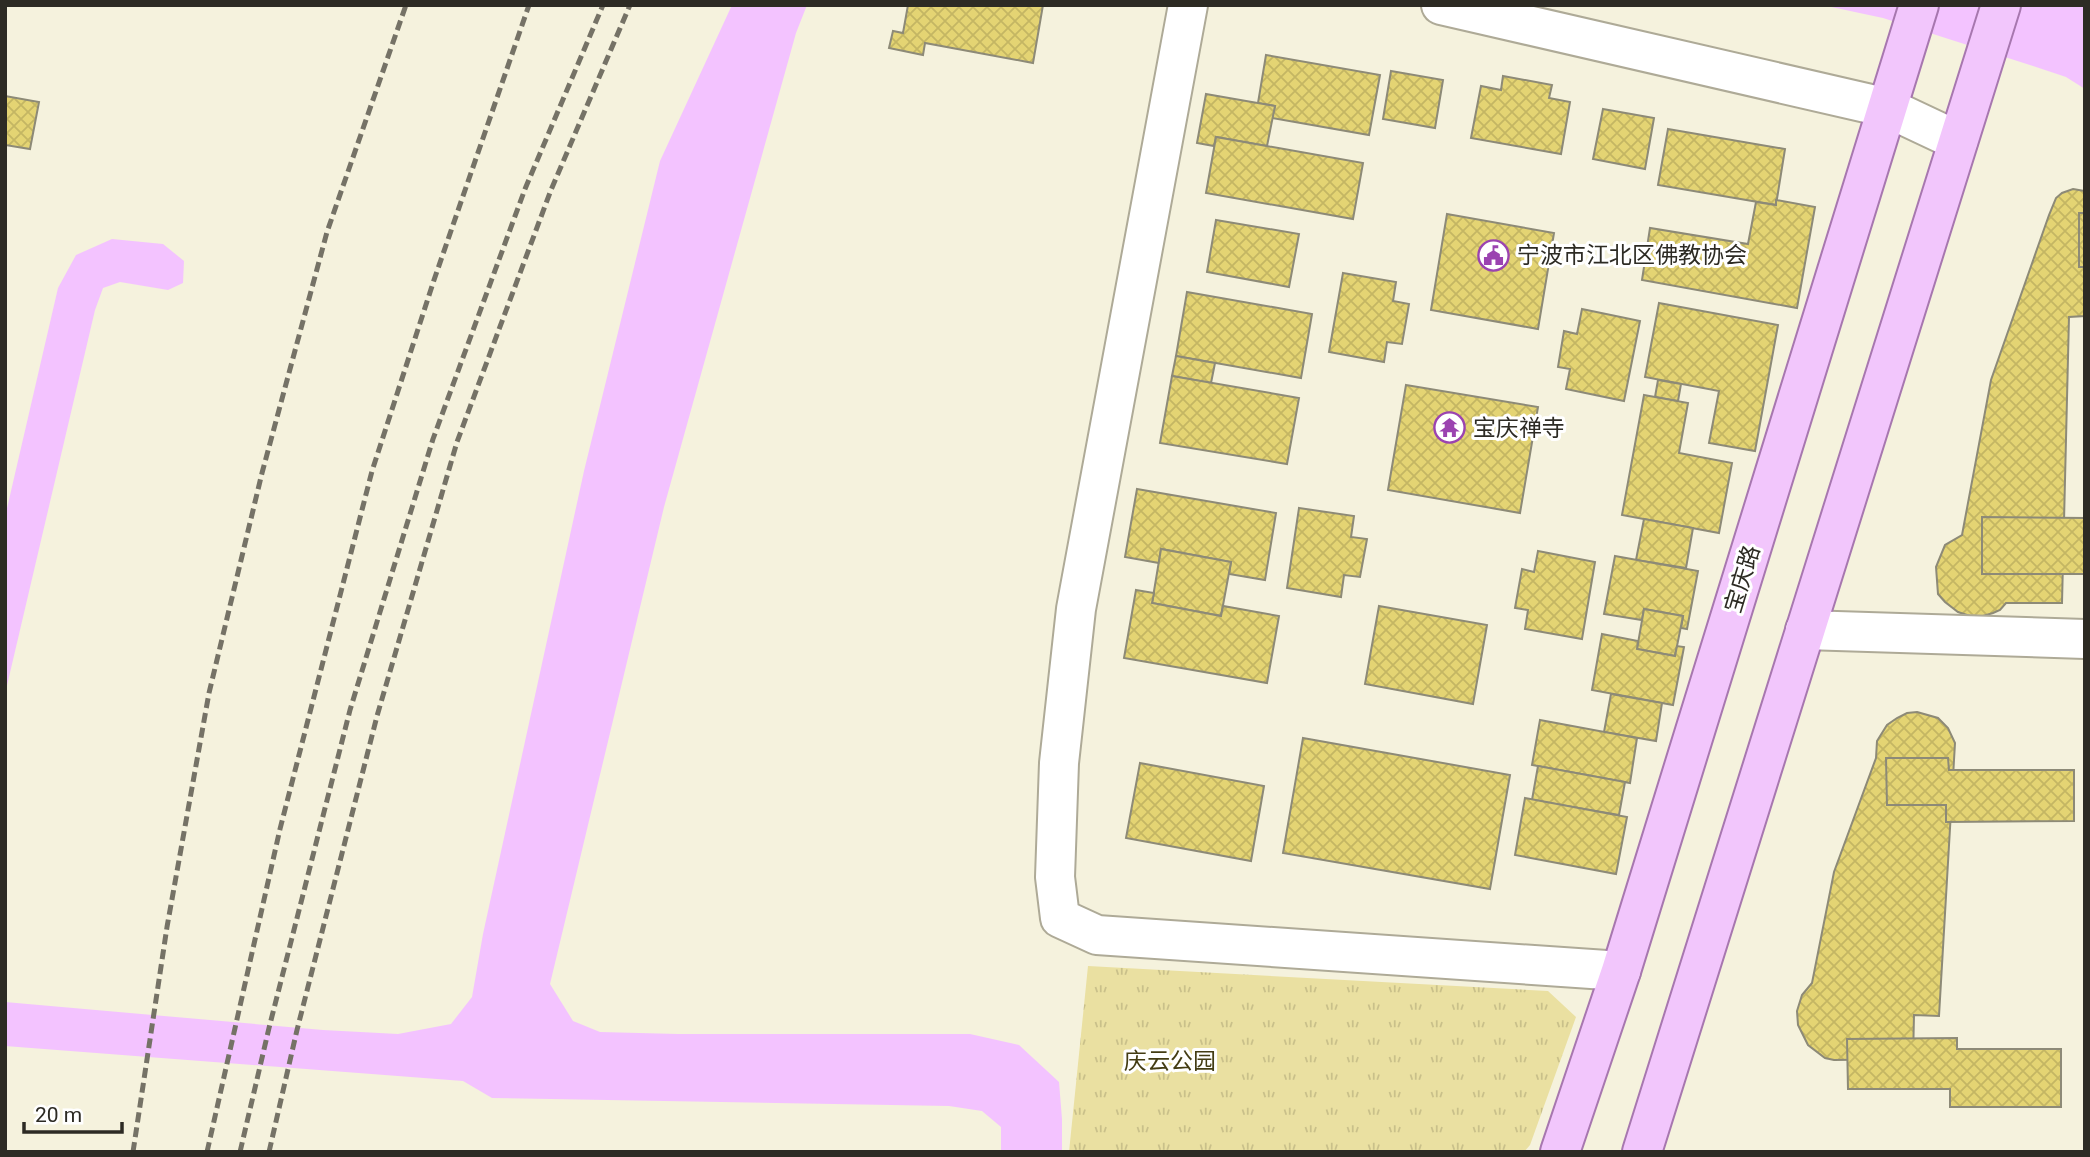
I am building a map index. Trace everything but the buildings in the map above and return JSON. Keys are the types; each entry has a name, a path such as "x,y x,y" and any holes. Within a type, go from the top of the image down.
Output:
{"main road":[{"name":"宝庆路","path":"1560,1152 1621,971 1919,5"},
{"path":"1642,1152 2001,5"}],"street":[{"path":"1188,5 1076,609 1059,762 1055,877 1060,918 1097,935 1621,971"},
{"path":"1441,5 1888,106 1959,140"},
{"path":"1805,630 2085,639"}],"green space":[{"name":"庆云公园","path":"1088,966 1548,991 1576,1017 1530,1145 1524,1152 1069,1152"}],"shaded area":[{"path":"732,5 807,5 796,33 664,507 550,984 573,1021 600,1032 970,1034 1019,1045 1059,1082 1062,1152 1001,1152 1001,1127 982,1111 949,1106 492,1098 463,1081 5,1046 5,1002 398,1034 451,1024 472,997 483,934 584,471 660,161"},
{"path":"1822,5 2085,5 2085,89 2066,77 1883,18"},
{"path":"112,239 163,244 184,261 183,283 168,290 120,282 103,288 95,310 5,694 5,517 58,288 76,255"}],"railway":[{"path":"133,1152 167,927 209,693 262,473 327,232 406,5"},
{"path":"207,1152 280,829 372,471 434,280 529,5"},
{"path":"240,1152 350,710 433,439 525,189 603,5"},
{"path":"269,1152 297,1030 377,716 457,442 551,190 630,5"}],"place":[{"name":"宁波市江北区佛教协会","path":"1494,255"},
{"name":"宝庆禅寺","path":"1450,428"}]}
